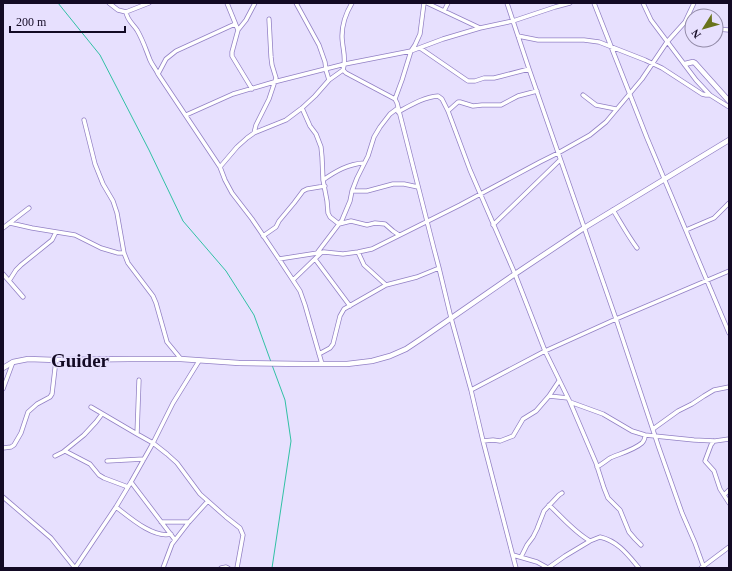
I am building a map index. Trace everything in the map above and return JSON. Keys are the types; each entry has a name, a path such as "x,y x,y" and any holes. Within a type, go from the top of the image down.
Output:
{"main road":[{"path":"685,64 695,63 729,102"},
{"path":"3,368 13,362 28,359 181,359 239,363 347,364 372,361 390,356 416,343 584,228 729,140"}],"street":[{"path":"109,3 118,10 126,12 149,3"},
{"path":"227,3 238,30"},
{"path":"252,89 232,56 232,52 238,30 246,20 255,3"},
{"path":"296,3 319,44 326,62 326,70 329,80"},
{"path":"220,167 236,147 247,138 254,133 286,120 315,96 329,80 343,70 345,64 342,37 343,22 352,3"},
{"path":"424,3 420,34 411,51 395,99 516,568"},
{"path":"427,3 480,28"},
{"path":"444,11 448,3"},
{"path":"507,3 655,436 703,567 729,547"},
{"path":"186,114 233,94 274,82 345,64 411,51 444,38 513,21 555,6 570,3"},
{"path":"594,3 647,138 729,333"},
{"path":"644,3 651,20 696,80 710,95 729,107"},
{"path":"126,12 128,18 141,36 150,60 158,74 220,167 232,193 252,218 300,291 322,364"},
{"path":"254,133 256,125 269,99 276,78 271,57 269,19"},
{"path":"279,259 319,253 343,254 372,249 480,195 590,135 606,122 642,79 667,42 684,23"},
{"path":"158,74 166,59 176,51 235,24"},
{"path":"518,36 538,40 584,40 599,42 662,68 702,94 710,95"},
{"path":"420,48 471,82 529,69"},
{"path":"343,70 395,99"},
{"path":"448,111 458,102 472,106 501,105 518,96 537,91"},
{"path":"582,95 596,105 616,109"},
{"path":"293,280 315,259 342,220 347,210 352,191 368,156 374,137 390,114 417,102 433,97 438,96 442,99 480,195 515,274 545,351 569,400 597,467 608,498 620,510 624,517 627,529 634,539 641,544"},
{"path":"302,108 321,147 323,180 329,216 339,224"},
{"path":"84,120 95,164 103,184 113,201 117,213 124,254 128,263 153,296 164,336 181,359"},
{"path":"493,225 560,160"},
{"path":"323,180 338,170 358,164 364,164"},
{"path":"352,191 367,191 393,184 404,184 418,187"},
{"path":"263,236 276,227 302,191 324,186"},
{"path":"686,230 714,218 729,203"},
{"path":"3,228 29,208"},
{"path":"613,210 624,226 630,240 637,248"},
{"path":"339,224 351,221 367,225 375,223 385,224 399,235"},
{"path":"10,223 76,235 102,248 124,254"},
{"path":"9,281 20,265 52,240 56,232"},
{"path":"358,252 364,265 386,285"},
{"path":"315,259 350,306"},
{"path":"319,354 330,348 333,344 340,316 344,309 386,285 423,275 439,268"},
{"path":"471,390 545,351 729,271"},
{"path":"3,274 23,297"},
{"path":"3,448 14,445 21,433 28,412 52,394 56,360"},
{"path":"3,497 51,538 75,568 131,482 173,403 199,360"},
{"path":"3,389 13,362"},
{"path":"136,434 139,380"},
{"path":"483,441 493,440 500,442 513,436 523,419 536,411 559,381"},
{"path":"653,429 678,411 714,390 729,386"},
{"path":"549,396 569,400 603,414 632,431 655,436 694,440 714,441 729,439"},
{"path":"91,407 153,443 167,454 177,463 200,494 232,523 240,528 243,535 237,568"},
{"path":"55,456 89,431 102,414"},
{"path":"597,467 642,443 645,434"},
{"path":"714,441 705,461 714,471 720,489 729,503"},
{"path":"65,450 90,464 99,475 104,478 128,487"},
{"path":"107,461 144,459"},
{"path":"131,482 175,540"},
{"path":"724,495 729,490"},
{"path":"521,557 537,529 544,510 562,493"},
{"path":"162,568 172,544 189,522 208,502"},
{"path":"549,505 584,538 590,541"},
{"path":"116,507 145,528 165,535 171,534"},
{"path":"161,522 189,522"},
{"path":"513,555 548,568 590,541 600,537 609,540 621,548 639,568"},
{"path":"164,564 168,568"},
{"path":"221,568 228,568"}],"waterway":[{"path":"58,3 100,55 149,150 183,221 226,271 254,315 271,362"},
{"path":"272,365 285,400 291,441 272,568"}],"district":[{"name":"Guider","path":"80,360"}]}
